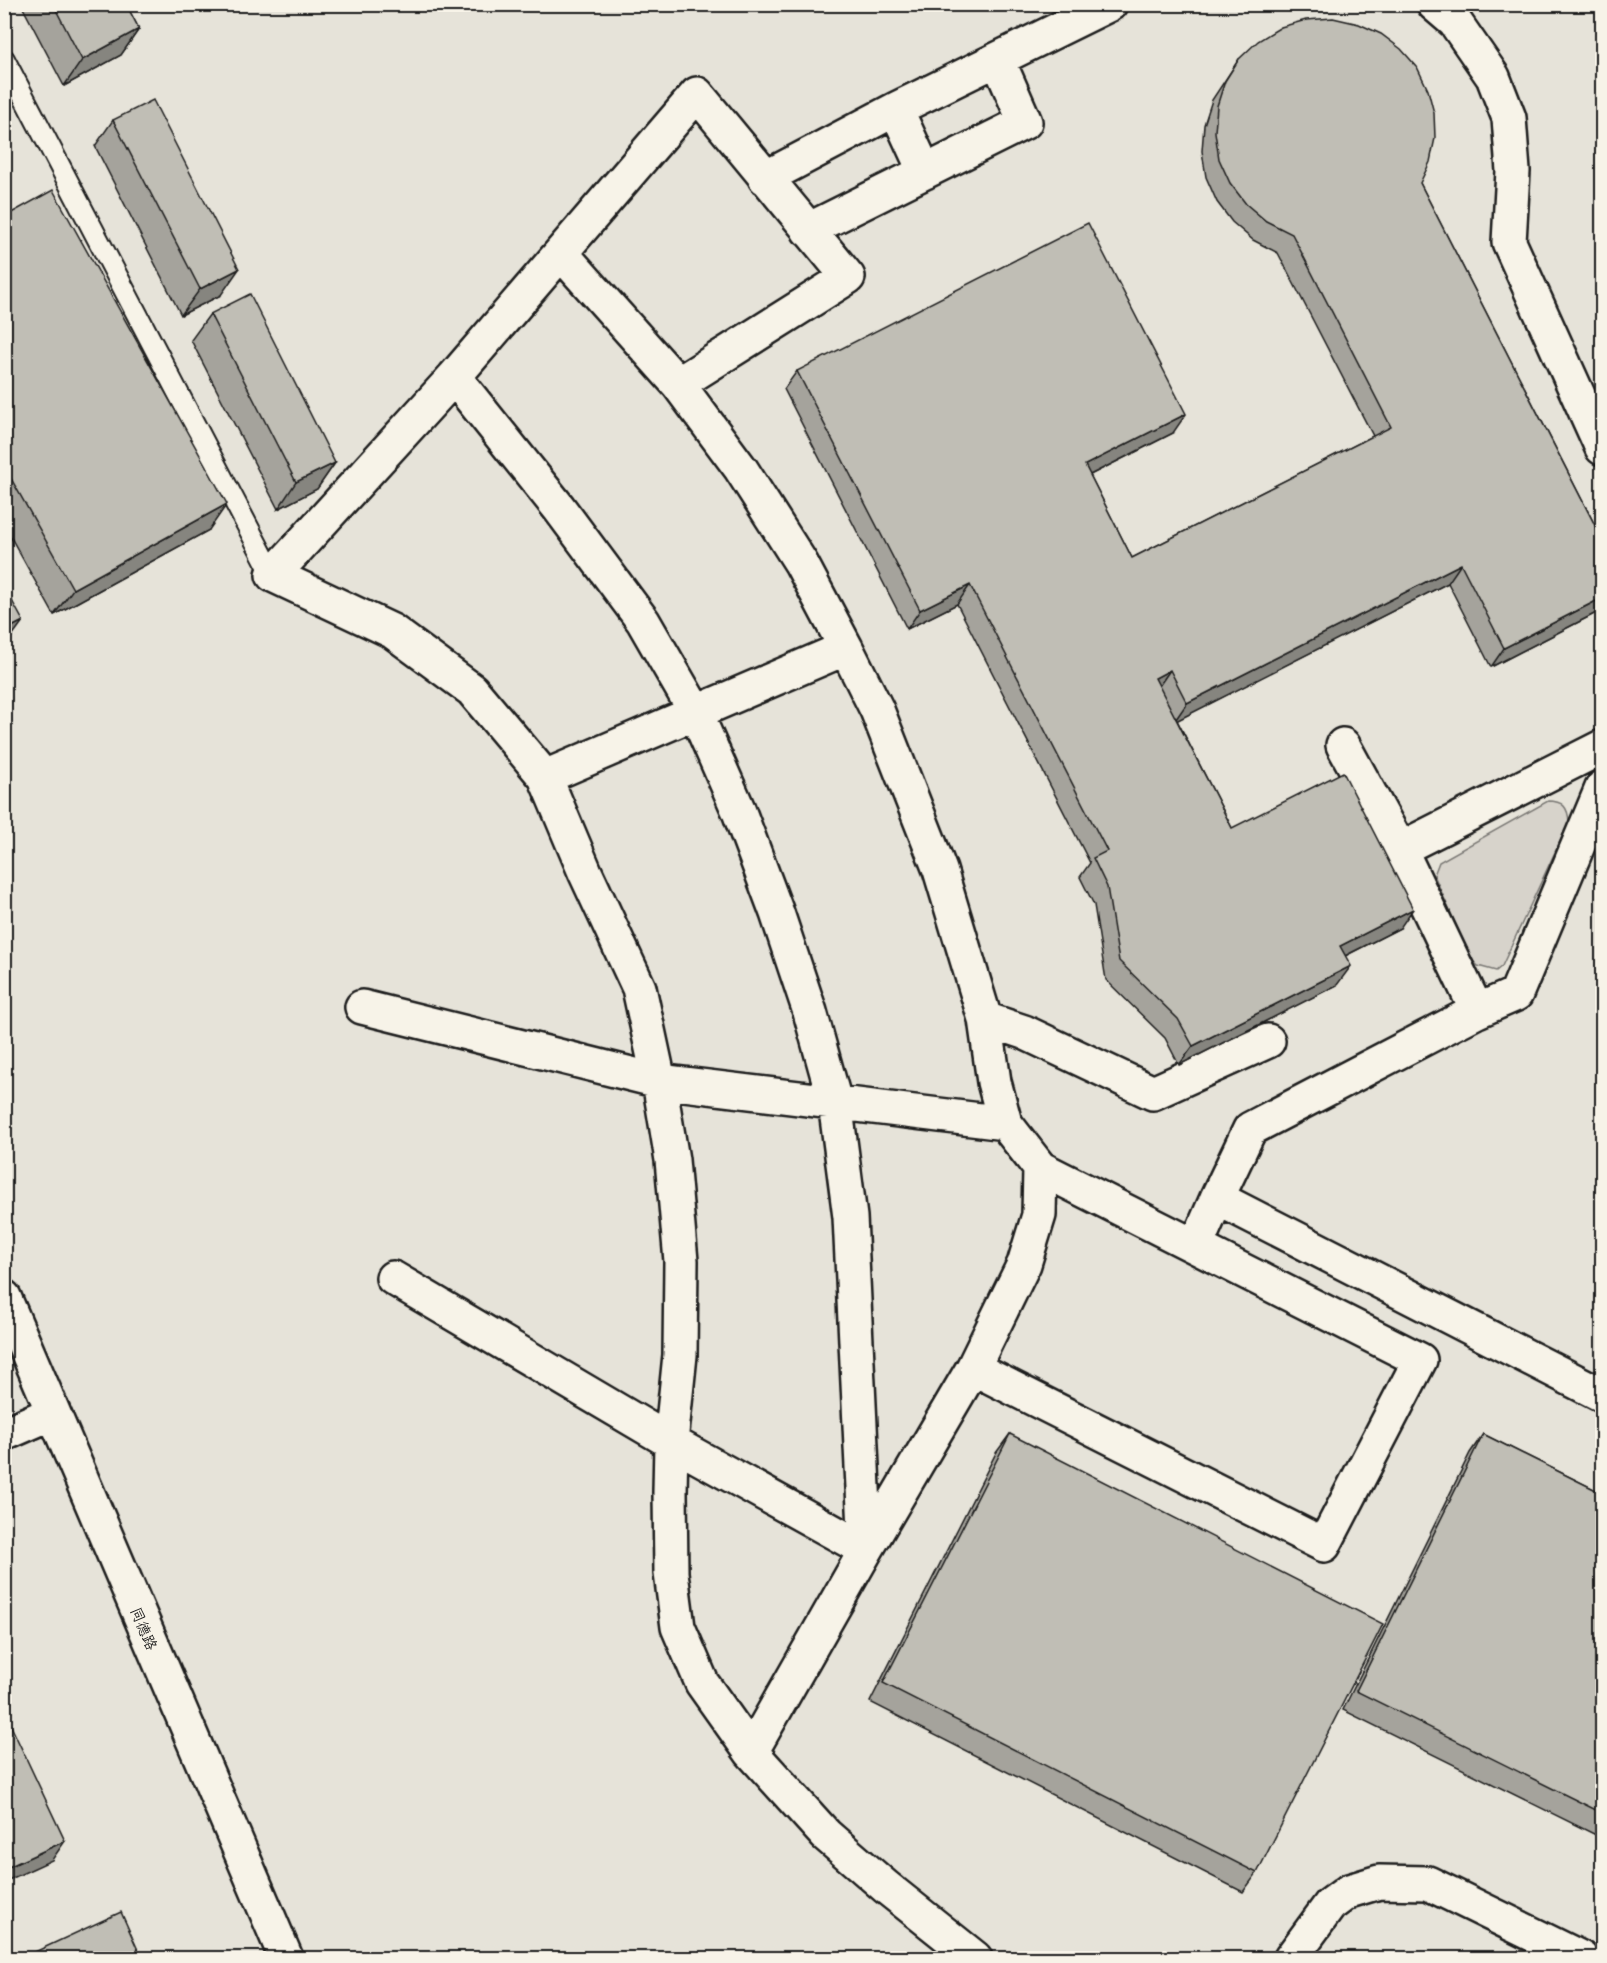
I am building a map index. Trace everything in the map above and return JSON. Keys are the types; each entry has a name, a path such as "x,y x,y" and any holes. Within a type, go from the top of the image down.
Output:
{"street":[{"path":"765,178 896,109 1110,4"},
{"path":"1434,4 1455,22 1493,77 1509,118 1514,171 1509,242 1602,448"},
{"path":"808,230 1025,122 998,60"},
{"path":"678,384 848,277 697,94 562,254 454,377 273,575 392,631 472,690 544,777 639,988 659,1081 672,1160 681,1261 680,1355 671,1442 671,1573 678,1627 702,1683 751,1752 826,1835 974,1958"},
{"path":"896,109 925,172"},
{"path":"562,254 678,384 741,469 801,563 846,648 877,710 940,870 985,1019 994,1082 1005,1123 1040,1168 1420,1360 1324,1545 973,1368"},
{"path":"454,377 560,508 643,621 695,711 738,809 777,913 810,1012 835,1102 850,1217 866,1550"},
{"path":"544,777 846,648"},
{"path":"1343,745 1400,849 1477,1011"},
{"path":"1400,849 1602,747"},
{"path":"1196,1246 1250,1129 1477,1011 1516,994 1602,788"},
{"path":"362,1007 659,1081 1005,1123"},
{"path":"985,1019 1024,1032 1153,1093 1269,1041"},
{"path":"751,1752 973,1368 1024,1264 1039,1215 1040,1168"},
{"path":"1217,1198 1602,1395"},
{"path":"393,1278 671,1442 866,1550"},
{"name":"同德路","path":"4,1297 286,1959"},
{"path":"4,1434 52,1413"},
{"path":"1291,1959 1330,1905 1349,1891 1379,1882 1389,1882 1428,1883 1581,1959"}],"lane":[{"path":"4,59 273,575"}],"shaded area":[{"path":"5,5 1602,5 1602,1958 5,1958"},
{"path":"1548,801 1564,806 1569,822 1502,966 1496,971 1478,966 1471,959 1434,875 1439,862"}],"building":[{"path":"53,4 126,4 139,29 82,60"},
{"path":"1333,18 1359,24 1381,34 1401,49 1417,67 1428,90 1434,113 1435,138 1430,162 1420,183 1602,539 1602,598 1504,648 1461,564 1187,703 1170,670 1155,678 1232,828 1343,772 1413,909 1340,946 1351,966 1193,1046 1178,1019 1119,961 1107,887 1093,858 1107,851 970,585 920,610 797,371 1088,223 1186,414 1085,465 1132,558 1391,427 1292,234 1266,221 1246,204 1230,183 1219,159 1215,132 1217,106 1225,81 1239,59 1258,41 1281,27 1306,20"},
{"path":"153,100 239,269 200,289 113,120"},
{"path":"53,190 227,504 73,589 4,466 4,217"},
{"path":"250,294 335,463 296,482 210,314"},
{"path":"4,586 23,621 4,631"},
{"path":"1010,1434 1383,1624 1257,1873 883,1683"},
{"path":"1483,1434 1602,1493 1602,1813 1356,1691"},
{"path":"4,1711 65,1841 4,1869"},
{"path":"121,1912 142,1959 24,1959 24,1957"}]}
